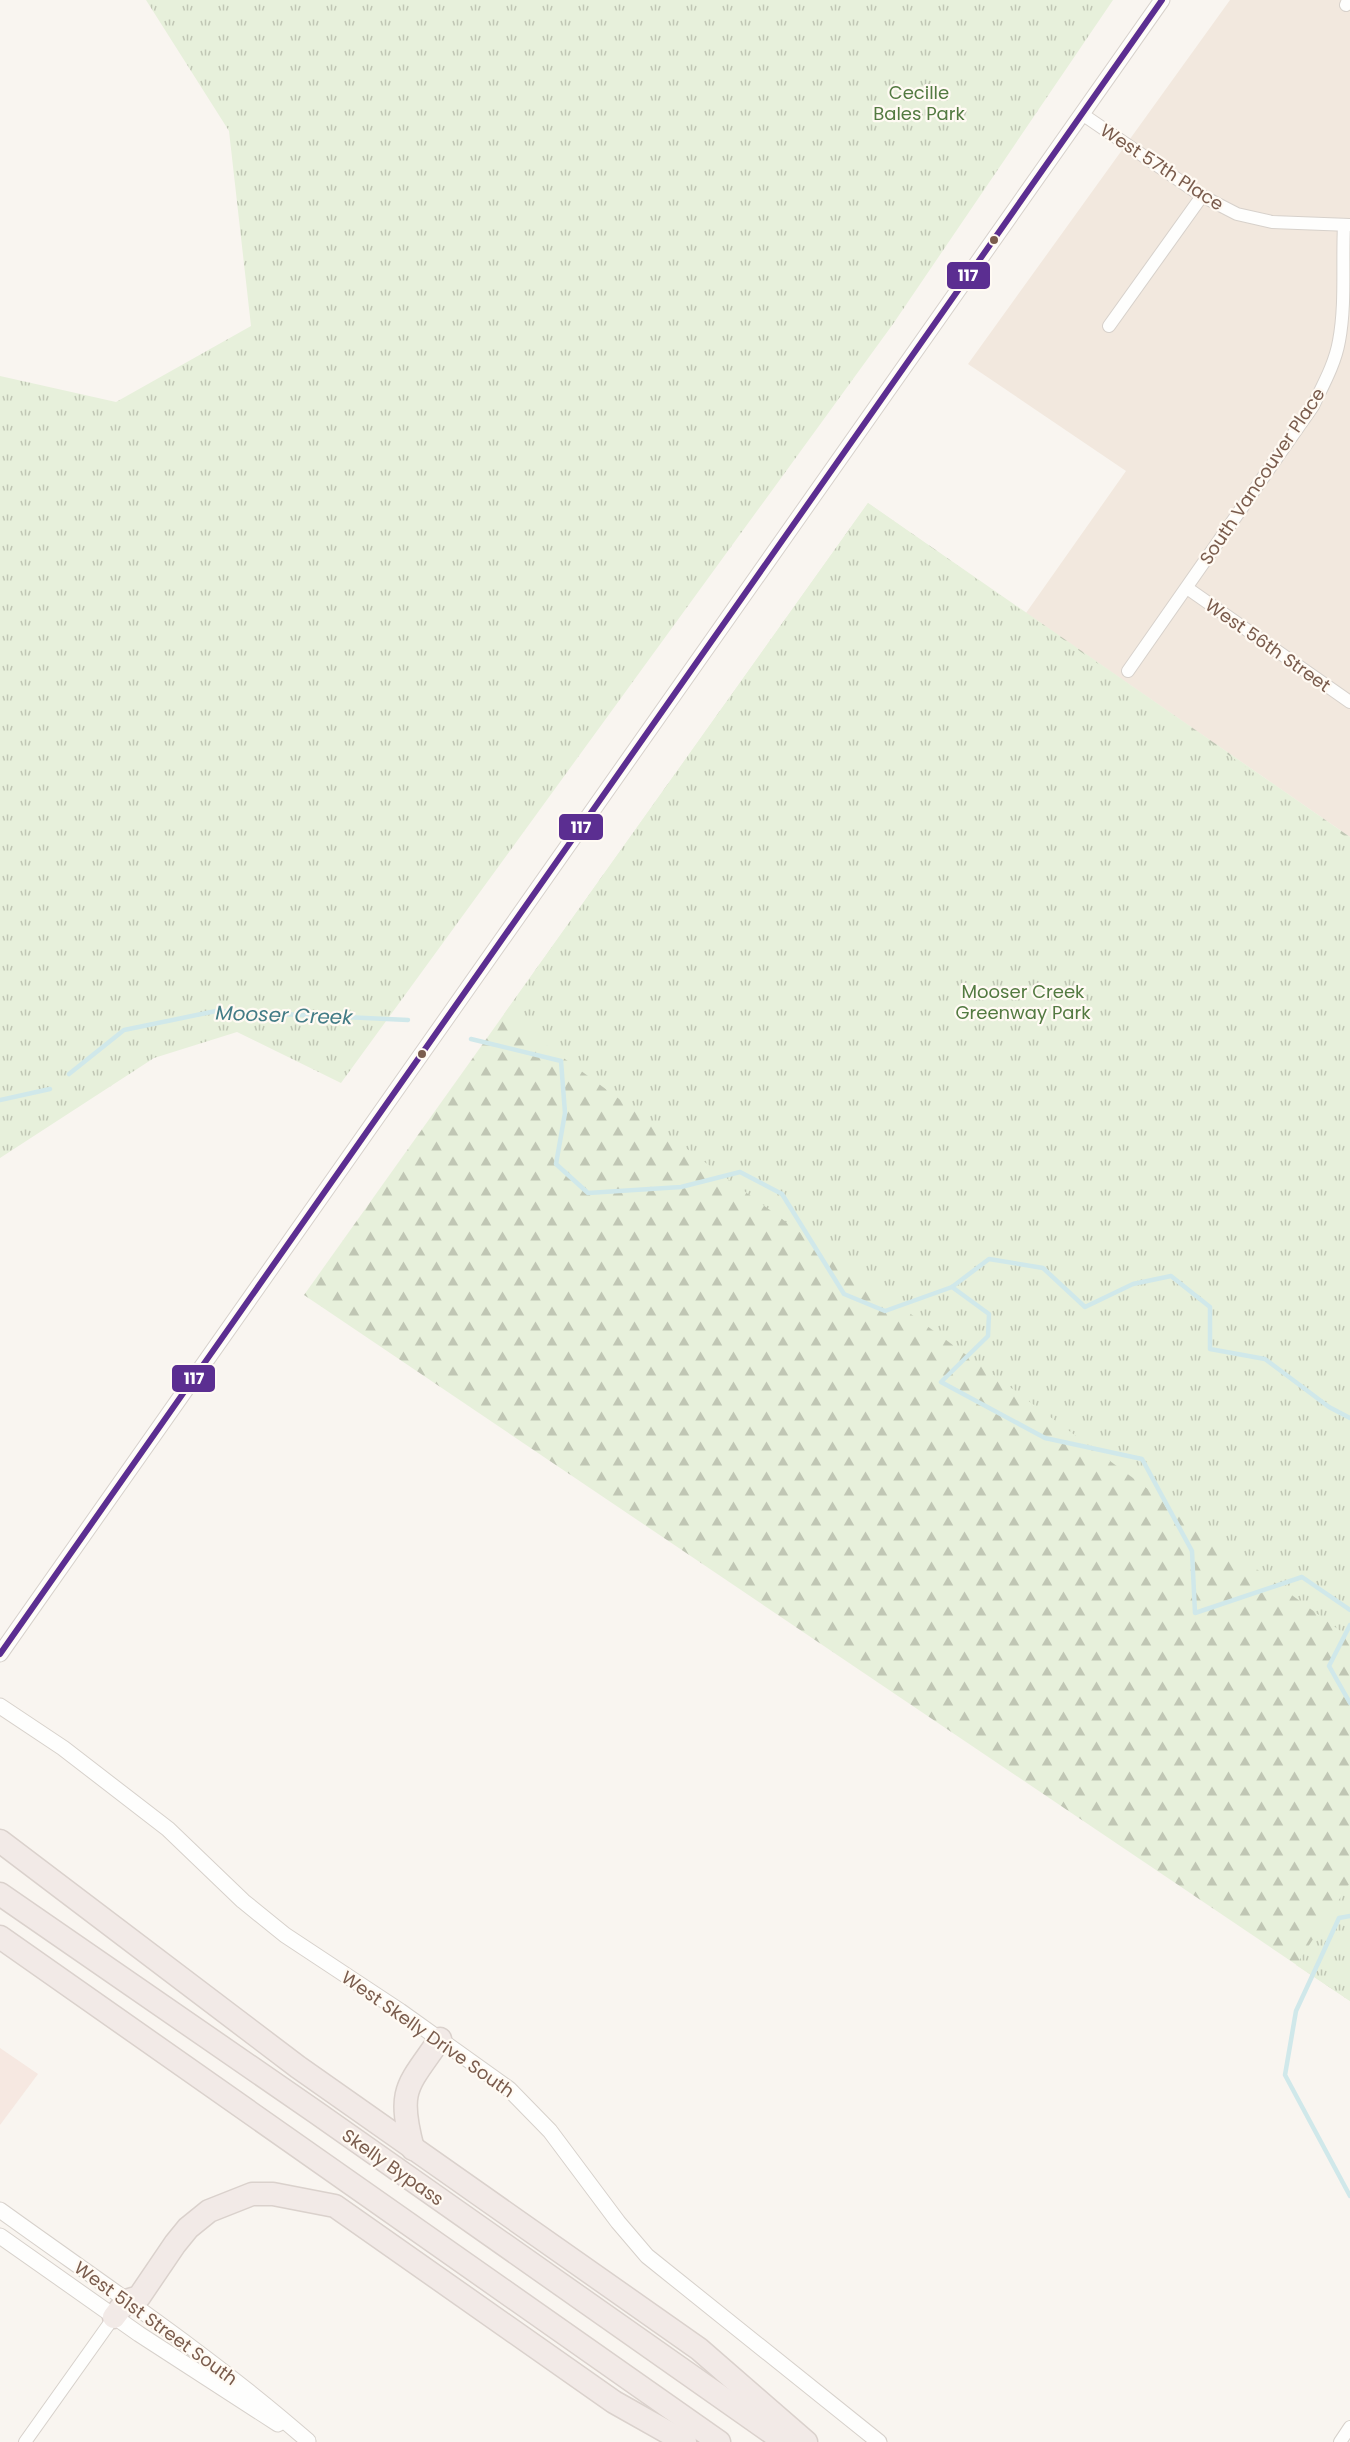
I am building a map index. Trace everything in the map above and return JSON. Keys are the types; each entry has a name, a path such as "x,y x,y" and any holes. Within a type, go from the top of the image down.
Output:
{"highway":[{"path":"0,1840 298,2067 699,2349 806,2442"},
{"name":"Skelly Bypass","path":"0,1894 317,2113 785,2442"},
{"path":"0,1937 718,2442"},
{"path":"413,2149 406,2124 405,2098 409,2084 440,2039"},
{"path":"120,2309 139,2297 175,2244 188,2228 208,2211 252,2194 273,2194 335,2206 614,2402 685,2442"}],"street":[{"path":"0,1654 1162,0"},
{"name":"West 57th Place","path":"1082,114 1218,206 1255,220 1290,224 1347,225"},
{"path":"1109,327 1202,196"},
{"name":"South Vancouver Place","path":"1128,671 1313,406 1328,377 1339,342 1347,225"},
{"name":"West 56th Street","path":"1187,588 1350,702"},
{"name":"West Skelly Drive South","path":"0,1706 63,1748 168,1829 243,1901 285,1935 440,2039 520,2099 549,2130 618,2222 647,2256 879,2442"},
{"name":"West 51st Street South","path":"0,2210 120,2309 259,2413 309,2441"},
{"name":"West 51st Street South","path":"0,2236 120,2309"},
{"path":"25,2442 120,2309"},
{"path":"1340,2442 1350,2427"}],"shaded area":[{"path":"1230,0 1350,0 1350,837 1026,613 1126,471 968,364"},
{"path":"0,2048 38,2074 0,2125"}],"green space":[{"name":"Cecille Bales Park","path":"146,0 1113,0 893,324 341,1083 237,1032 154,1058 0,1158 0,376 116,402 251,326 229,131"},
{"path":"868,503 1350,837 1350,2001 304,1295"},
{"name":"Mooser Creek Greenway Park","path":"868,503 1350,840 1350,1638 504,1014"},
{"path":"1350,1883 1350,2001 1296,1965"}],"waterway":[{"name":"Mooser Creek","path":"69,1074 124,1030 216,1011 408,1020"},
{"name":"Mooser Creek","path":"471,1039 561,1061 565,1113 556,1164 588,1193 681,1187 740,1172 782,1194 844,1294 885,1311 952,1287 989,1259 1043,1268 1085,1307 1133,1284 1171,1276 1210,1307 1210,1349 1265,1359 1329,1407 1350,1418"},
{"name":"Mooser Creek","path":"0,1100 50,1089"},
{"path":"952,1287 989,1314 988,1336 941,1382 1045,1438 1142,1459 1192,1551 1195,1613 1302,1577 1350,1610"},
{"path":"1350,1625 1329,1666 1350,1703"},
{"path":"1350,1916 1339,1918 1296,2011 1285,2075 1350,2196"}],"transit line":[{"name":"117","path":"0,1654 1162,0"}]}
